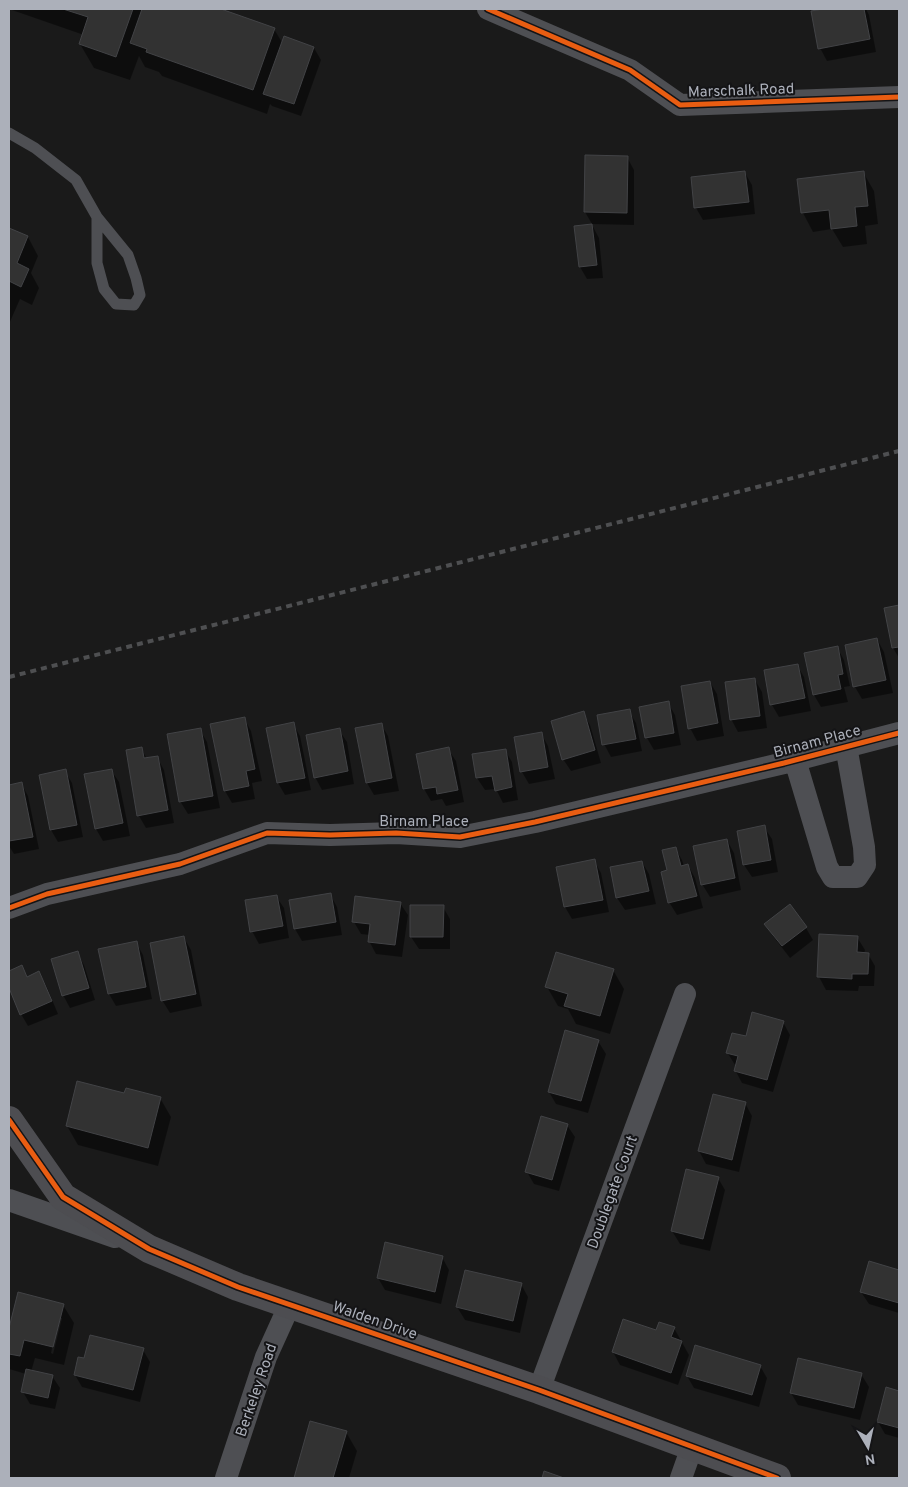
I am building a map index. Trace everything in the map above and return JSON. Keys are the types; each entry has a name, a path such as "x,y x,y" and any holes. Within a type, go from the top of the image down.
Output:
{"street":[{"name":"Marschalk Road","path":"488,9 630,70 680,105 899,97"},
{"name":"Birnam Place","path":"9,908 47,894 180,864 267,833 330,835 396,833 460,837 535,822 795,760 899,733"},
{"path":"795,760 827,867 834,877 857,877 865,864 864,848 846,746"},
{"name":"Doublegate Court","path":"539,1390 685,994"},
{"name":"Walden Drive","path":"9,1120 63,1197 149,1249"},
{"name":"Walden Drive","path":"9,1200 149,1249 238,1287 539,1390 777,1478"},
{"name":"Berkeley Road","path":"226,1478 266,1357 290,1304"},
{"path":"681,1478 692,1447"}],"lane":[{"path":"9,133 35,148 76,180 97,217 128,255 140,295 134,305 116,304 104,289 97,263 97,217"}],"building":[{"path":"63,9 133,9 116,57 79,44 88,17"},
{"path":"142,9 221,9 275,28 253,90 146,52 147,49 130,43"},
{"path":"823,9 864,9 870,39 818,49 811,11"},
{"path":"284,36 314,47 294,104 263,94"},
{"path":"585,155 628,156 627,213 584,212"},
{"path":"745,171 749,202 694,208 691,177"},
{"path":"864,171 868,206 855,207 857,226 831,229 829,210 801,213 797,179"},
{"path":"592,224 597,265 579,267 574,226"},
{"path":"9,228 28,236 17,263 29,269 21,287 9,281"},
{"path":"899,605 899,647 892,648 884,608"},
{"path":"877,638 886,680 853,687 845,645"},
{"path":"838,646 843,674 838,675 841,689 813,695 804,653"},
{"path":"798,664 805,698 770,705 764,670"},
{"path":"755,678 760,716 730,720 725,682"},
{"path":"710,681 718,723 688,729 681,686"},
{"path":"669,701 674,733 645,738 639,707"},
{"path":"630,709 636,739 602,745 597,715"},
{"path":"584,711 595,750 562,760 551,721"},
{"path":"245,717 255,769 246,771 249,786 224,791 210,724"},
{"path":"294,722 305,778 277,783 266,728"},
{"path":"382,723 392,778 366,783 355,728"},
{"path":"201,728 213,796 179,802 167,734"},
{"path":"340,728 348,771 314,778 306,735"},
{"path":"542,732 548,767 520,772 514,737"},
{"path":"142,747 144,758 158,756 168,810 137,816 126,750"},
{"path":"449,747 458,790 437,794 436,787 423,789 416,754"},
{"path":"506,749 512,787 495,791 492,776 476,778 472,754"},
{"path":"66,769 77,825 50,830 39,775"},
{"path":"112,769 123,823 95,829 84,774"},
{"path":"22,782 33,837 9,841 9,785"},
{"path":"765,825 771,860 743,865 737,831"},
{"path":"727,839 735,878 701,885 693,846"},
{"path":"676,847 681,866 688,864 697,896 668,903 661,872 667,870 662,850"},
{"path":"595,859 603,900 564,907 556,867"},
{"path":"642,861 649,891 616,898 610,867"},
{"path":"331,893 336,922 294,929 289,900"},
{"path":"277,895 283,926 250,932 245,900"},
{"path":"355,896 401,902 395,945 368,942 370,924 352,922"},
{"path":"790,904 807,927 782,946 764,924"},
{"path":"410,905 444,905 443,937 410,937"},
{"path":"819,934 858,936 857,952 869,953 868,974 852,974 852,979 817,977"},
{"path":"184,936 196,994 161,1001 150,943"},
{"path":"137,941 146,987 108,994 98,949"},
{"path":"78,951 89,988 62,996 51,959"},
{"path":"556,952 614,969 600,1016 564,1006 568,994 545,987"},
{"path":"22,965 27,977 39,971 52,1001 20,1015 9,988 9,971"},
{"path":"752,1012 784,1021 767,1080 734,1071 738,1056 726,1053 732,1033 746,1036"},
{"path":"565,1030 599,1040 581,1101 548,1092"},
{"path":"77,1081 124,1093 126,1088 161,1097 148,1148 66,1126"},
{"path":"713,1094 746,1102 732,1160 698,1151"},
{"path":"541,1116 568,1124 552,1180 525,1172"},
{"path":"686,1169 719,1177 703,1239 671,1231"},
{"path":"385,1242 443,1256 435,1292 377,1278"},
{"path":"869,1261 899,1270 899,1303 860,1292"},
{"path":"465,1270 522,1283 513,1321 456,1307"},
{"path":"18,1292 64,1304 53,1347 24,1340 20,1356 9,1354 9,1328"},
{"path":"623,1319 656,1330 659,1322 675,1327 671,1337 682,1341 671,1373 612,1352"},
{"path":"90,1335 144,1348 133,1390 74,1375 78,1357 84,1358"},
{"path":"695,1345 761,1365 752,1395 686,1376"},
{"path":"798,1358 862,1373 854,1408 790,1393"},
{"path":"26,1369 53,1375 48,1398 21,1392"},
{"path":"886,1387 899,1391 899,1428 877,1422"},
{"path":"310,1421 347,1431 333,1478 294,1478"},
{"path":"544,1471 564,1478 542,1478"}],"railway":[{"path":"9,677 899,451"}],"cycle path":[{"path":"488,9 630,70 680,105 899,97"},
{"path":"9,908 47,894 180,864 267,833 330,835 396,833 460,837 535,822 784,763 899,733"},
{"path":"9,1120 63,1197 149,1249 238,1287 539,1390 777,1478"}]}
